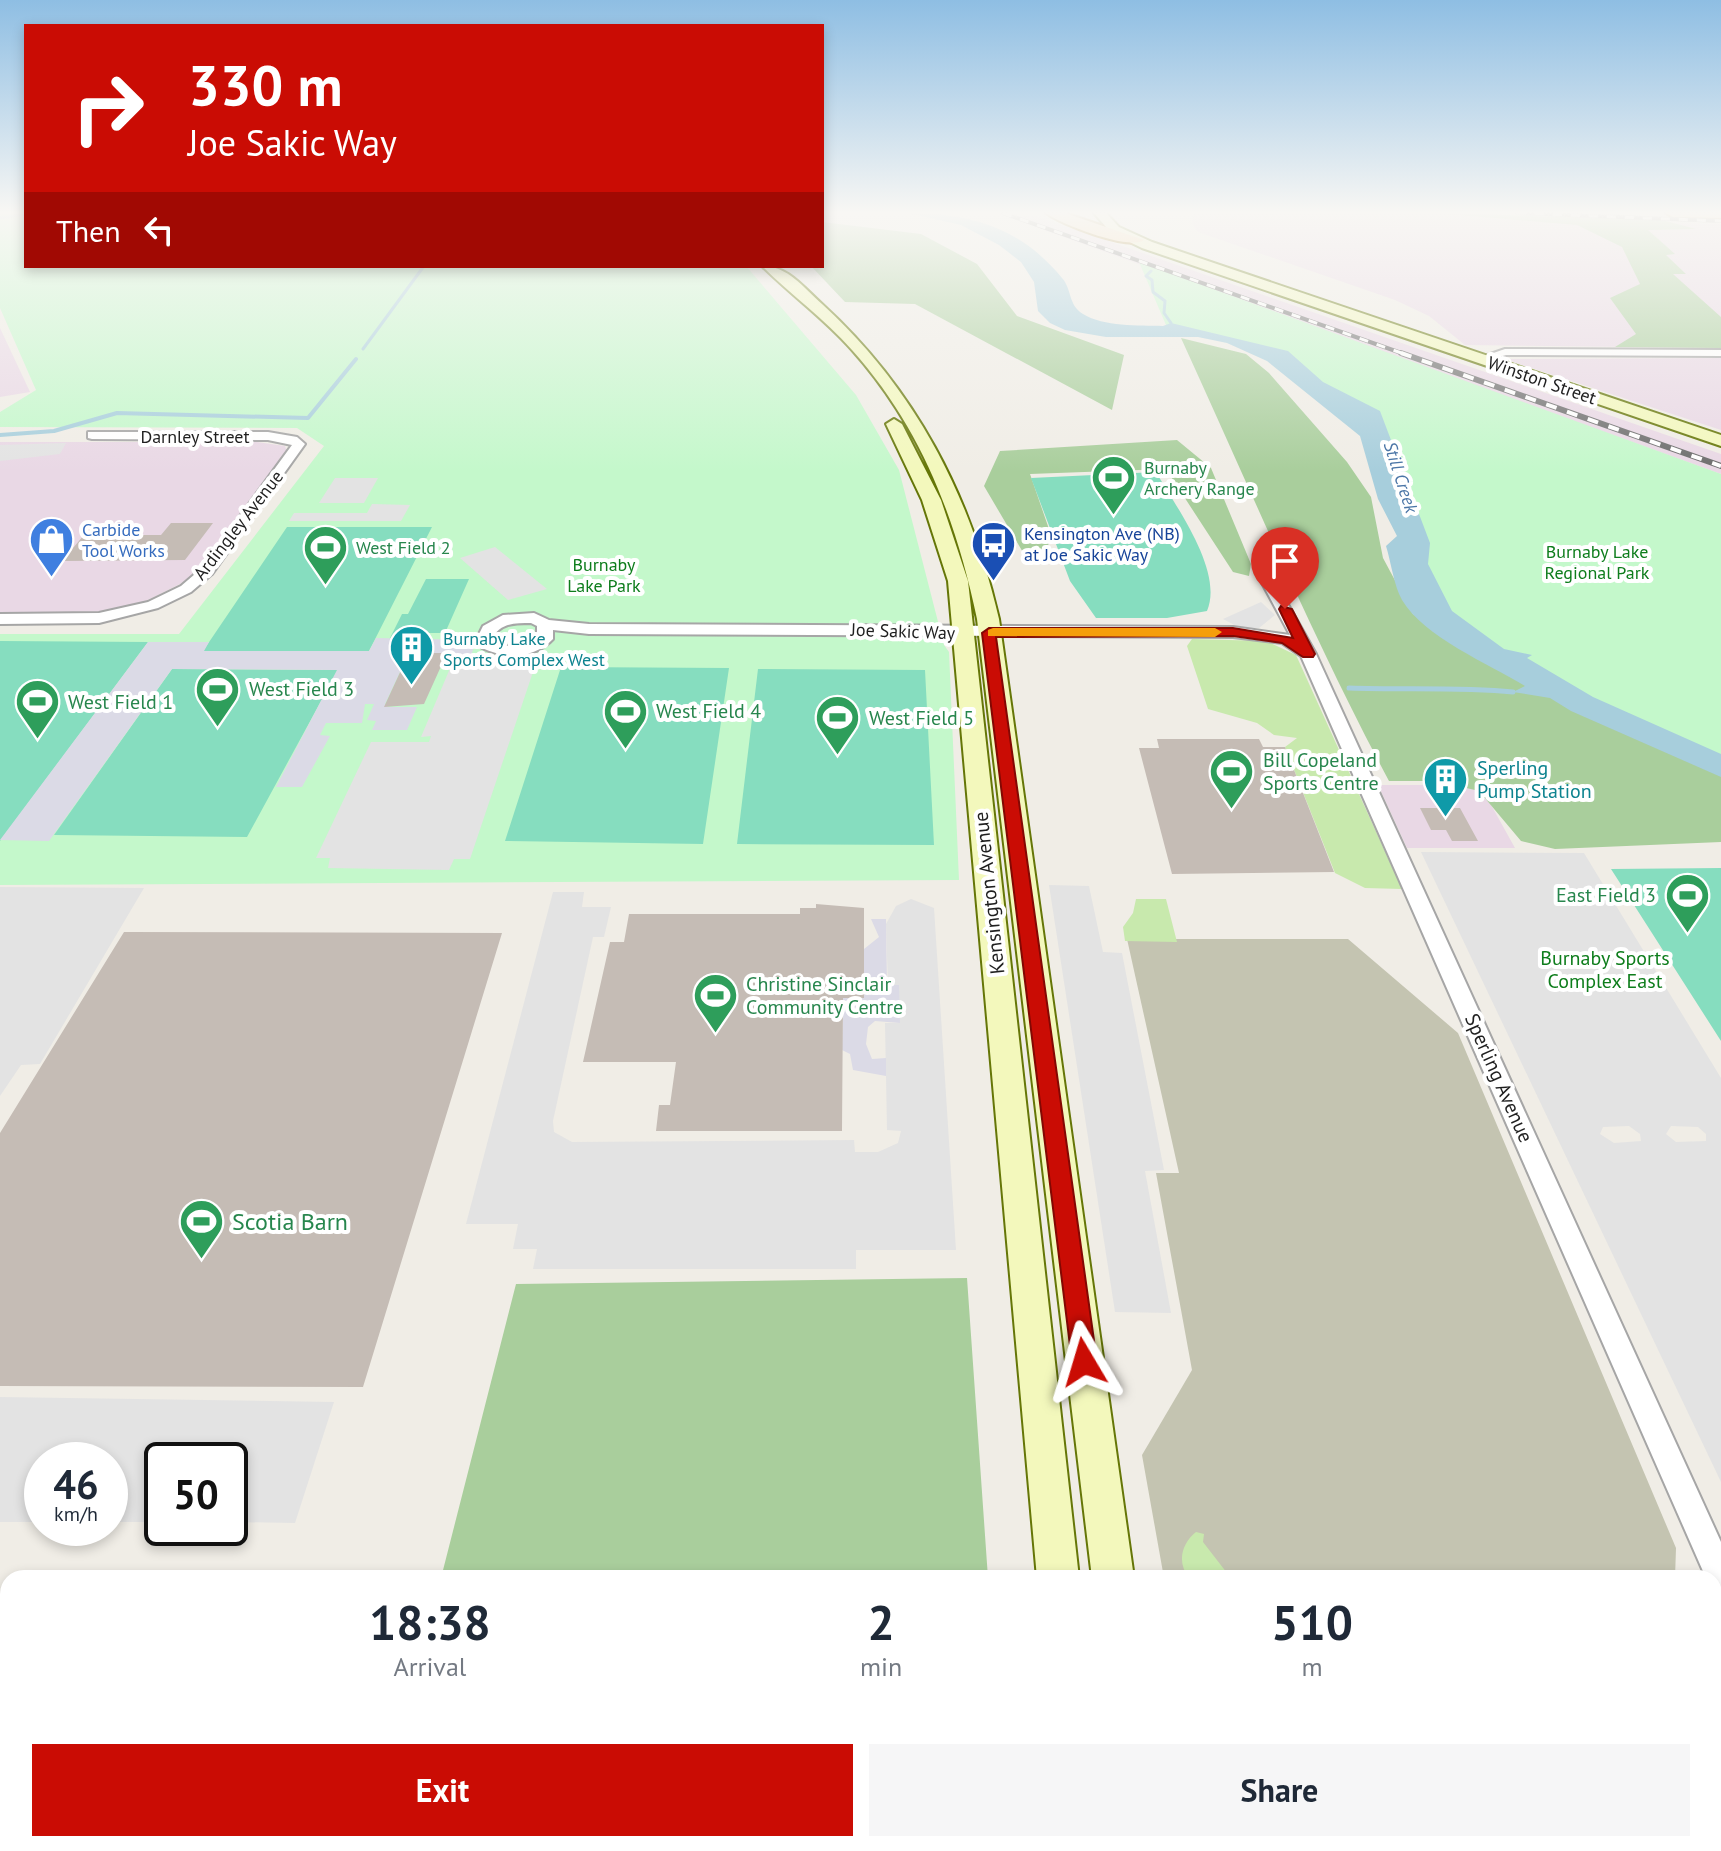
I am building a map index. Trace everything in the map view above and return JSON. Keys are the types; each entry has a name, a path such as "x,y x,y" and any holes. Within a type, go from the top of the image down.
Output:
{"main road":[{"name":"Kensington Avenue","path":"790,299 837,351"},
{"name":"Kensington Avenue","path":"808,299 857,346 901,399 941,466 969,537 989,633 1112,1570"},
{"name":"Winston Street","path":"1309,299 1721,441"},
{"name":"Kensington Avenue","path":"872,392 913,457 944,531 958,581 1057,1570"}],"street":[{"path":"1481,359 1505,352 1721,353"},
{"name":"Darnley Street","path":"92,435 268,436 297,442"},
{"name":"Ardingley Avenue","path":"0,619 99,618 166,599 186,589 207,571 297,449 297,442"},
{"name":"Sperling Avenue","path":"1269,583 1308,654 1718,1570"},
{"name":"Joe Sakic Way","path":"589,629 524,650 503,651 487,645 484,635 494,624 513,618 534,618 544,624 589,629 1233,632 1286,639 1308,654"},
{"path":"540,643 548,634 544,624"}],"shaded area":[{"path":"1237,299 1276,299 1721,454 1721,474"},
{"path":"1721,299 1721,348 1465,345 1429,316 1395,300"},
{"path":"0,328 30,392 0,397"},
{"path":"1721,358 1721,430 1504,359"},
{"path":"0,442 257,442 285,446 288,455 194,577 138,605 81,615 0,614"},
{"path":"66,443 60,454 0,461 0,445"},
{"path":"335,478 378,478 364,503 319,503"},
{"path":"372,504 410,505 401,521 289,521 294,513 367,513"},
{"path":"495,547 547,589 508,600 460,558"},
{"path":"1261,602 1275,615 1259,628 1240,628 1223,619"},
{"path":"376,638 476,640 471,656 444,658 442,653 408,655 385,704 388,707 417,707 407,730 372,730 376,721 367,720 374,704 365,704 362,723 326,723 320,735 330,736 302,787 276,787 337,670 172,669 49,841 0,840 148,642 209,642 204,651 369,651"},
{"path":"451,666 535,666 470,859 454,859 449,870 328,868 330,858 316,858 371,742 429,742 431,736 421,737"},
{"path":"1378,785 1480,785 1515,848 1407,848"},
{"name":"Burnaby Sports Complex East","path":"1421,852 1584,853 1721,1078 1721,1482","holes":["1629,1126 1640,1134 1641,1141 1614,1143 1600,1134 1603,1127","1671,1126 1698,1127 1706,1134 1706,1141 1676,1142 1666,1134"]},
{"path":"1049,885 1089,886 1103,952 1122,953 1164,1170 1145,1171 1171,1313 1115,1312"},
{"path":"0,887 144,888 40,1064 21,1065 0,1096"},
{"path":"553,892 584,892 582,907 611,907 604,937 593,937 553,1121 554,1132 572,1142 854,1140 855,1152 878,1152 898,1143 901,1131 887,1130 885,1023 900,1023 888,985 886,924 896,906 911,899 934,908 956,1250 856,1250 856,1269 533,1269 537,1249 513,1249 518,1224 466,1224"},
{"path":"871,919 886,919 887,985 899,985 900,1023 875,1021 868,1027 866,1044 872,1059 886,1058 886,1076 853,1070 850,1054 842,1050 843,998 864,997 864,949 879,937"},
{"path":"1127,939 1348,939 1458,1033 1676,1548 1675,1570 1163,1570 1142,1455 1192,1370 1156,1173 1179,1173"},
{"path":"0,1397 334,1402 295,1523 248,1522 248,1442 144,1442 144,1522 128,1522 128,1442 24,1442 24,1522 0,1522"}],"green space":[{"name":"Burnaby Lake Park","path":"0,299 774,299 856,395 899,470 944,645 949,652 959,880 0,885 0,634 179,634 324,446 297,428 0,427 0,412 36,390 0,308"},
{"path":"843,299 1004,299 1017,316 1124,355 1112,410 915,304 845,302"},
{"name":"Burnaby Lake Regional Park","path":"1155,299 1242,299 1721,474 1721,758 1634,721 1461,630 1422,574 1374,417 1268,347 1166,325"},
{"path":"1611,299 1701,299 1721,317 1721,348 1615,347 1636,334"},
{"path":"1181,338 1246,354 1269,373 1347,462 1371,497 1383,558 1413,614 1508,674 1721,776 1721,842 1555,849 1521,841 1479,791 1437,781 1389,781 1307,617"},
{"path":"1177,440 1211,468 1251,564 1249,576 1233,572 1166,469 1030,474 1050,532 1047,555 1024,554 984,486 1000,451"},
{"name":"Burnaby Archery Range","path":"1156,472 1204,559 1211,595 1207,611 1167,618 1096,618 1070,581 1031,478"},
{"name":"West Field 2","path":"287,527 432,527 369,651 203,651"},
{"path":"426,579 469,579 445,633 422,633 418,640 389,640 402,614 408,614"},
{"path":"1192,639 1266,641 1296,655 1402,889 1365,888 1335,873 1285,747 1297,738 1274,735 1257,723 1208,709 1187,646"},
{"name":"West Field 1","path":"0,641 148,642 0,841"},
{"name":"West Field 4","path":"561,667 729,668 703,844 505,841"},
{"name":"West Field 3","path":"172,669 338,670 247,837 54,835"},
{"name":"West Field 5","path":"758,669 925,670 934,845 737,844"},
{"name":"East Field 3","path":"1721,868 1721,1041 1611,869"},
{"path":"1136,899 1166,899 1177,942 1125,941 1123,927 1133,913"},
{"path":"967,1278 987,1570 443,1570 516,1284"},
{"path":"1196,1532 1204,1534 1203,1542 1225,1570 1184,1570 1182,1554"}],"water":[{"name":"Still Creek","path":"1036,299 1072,299 1083,314 1111,323 1163,326 1171,323 1288,351 1323,382 1380,411 1430,543 1428,564 1452,611 1504,649 1532,655 1527,658 1593,697 1721,754 1721,777 1571,711 1550,698 1513,692 1525,686 1458,649 1425,626 1402,600 1397,588 1386,546 1397,536 1378,499 1360,436 1267,361 1227,343 1198,337 1106,337 1065,330 1050,323 1038,311"}],"building":[{"path":"171,523 213,523 185,560 62,561 84,535 161,535"},
{"name":"Burnaby Lake Sports Complex West","path":"447,653 424,704 384,707 408,655"},
{"name":"Bill Copeland Sports Centre","path":"1157,739 1259,739 1263,747 1285,747 1334,872 1172,874 1139,748 1159,748"},
{"name":"Sperling Pump Station","path":"1420,808 1460,808 1478,841 1452,841 1446,830 1431,830"},
{"name":"Christine Sinclair Community Centre","path":"816,904 864,908 864,998 843,998 842,1131 656,1131 659,1105 670,1105 676,1062 583,1062 610,942 624,942 629,914 800,914 800,908 816,908"},
{"name":"Scotia Barn","path":"124,932 502,933 363,1387 0,1386 0,1133"}],"waterway":[{"path":"363,349 399,299"},
{"path":"1163,299 1164,313 1171,323"},
{"path":"0,435 54,431 117,413 308,418 356,359"},
{"path":"1349,688 1513,692"}],"railway":[{"path":"1249,299 1407,355"},
{"path":"1401,353 1721,466"}],"slow traffic":[{"path":"993,633 1215,632"}],"place":[{"name":"Burnaby Archery Range","path":"1113,516"},
{"name":"Carbide Tool Works","path":"51,578"},
{"name":"Kensington Ave (NB) at Joe Sakic Way","path":"993,582"},
{"name":"West Field 2","path":"325,586"},
{"name":"Burnaby Lake Sports Complex West","path":"412,687"},
{"name":"West Field 3","path":"218,728"},
{"name":"West Field 1","path":"37,741"},
{"name":"West Field 4","path":"625,750"},
{"name":"West Field 5","path":"838,757"},
{"name":"Bill Copeland Sports Centre","path":"1232,810"},
{"name":"Sperling Pump Station","path":"1446,819"},
{"name":"East Field 3","path":"1687,934"},
{"name":"Christine Sinclair Community Centre","path":"715,1034"},
{"name":"Scotia Barn","path":"201,1260"}],"route":[{"path":"1084,1362 989,633 1233,632 1286,639 1308,654 1285,609"}]}
